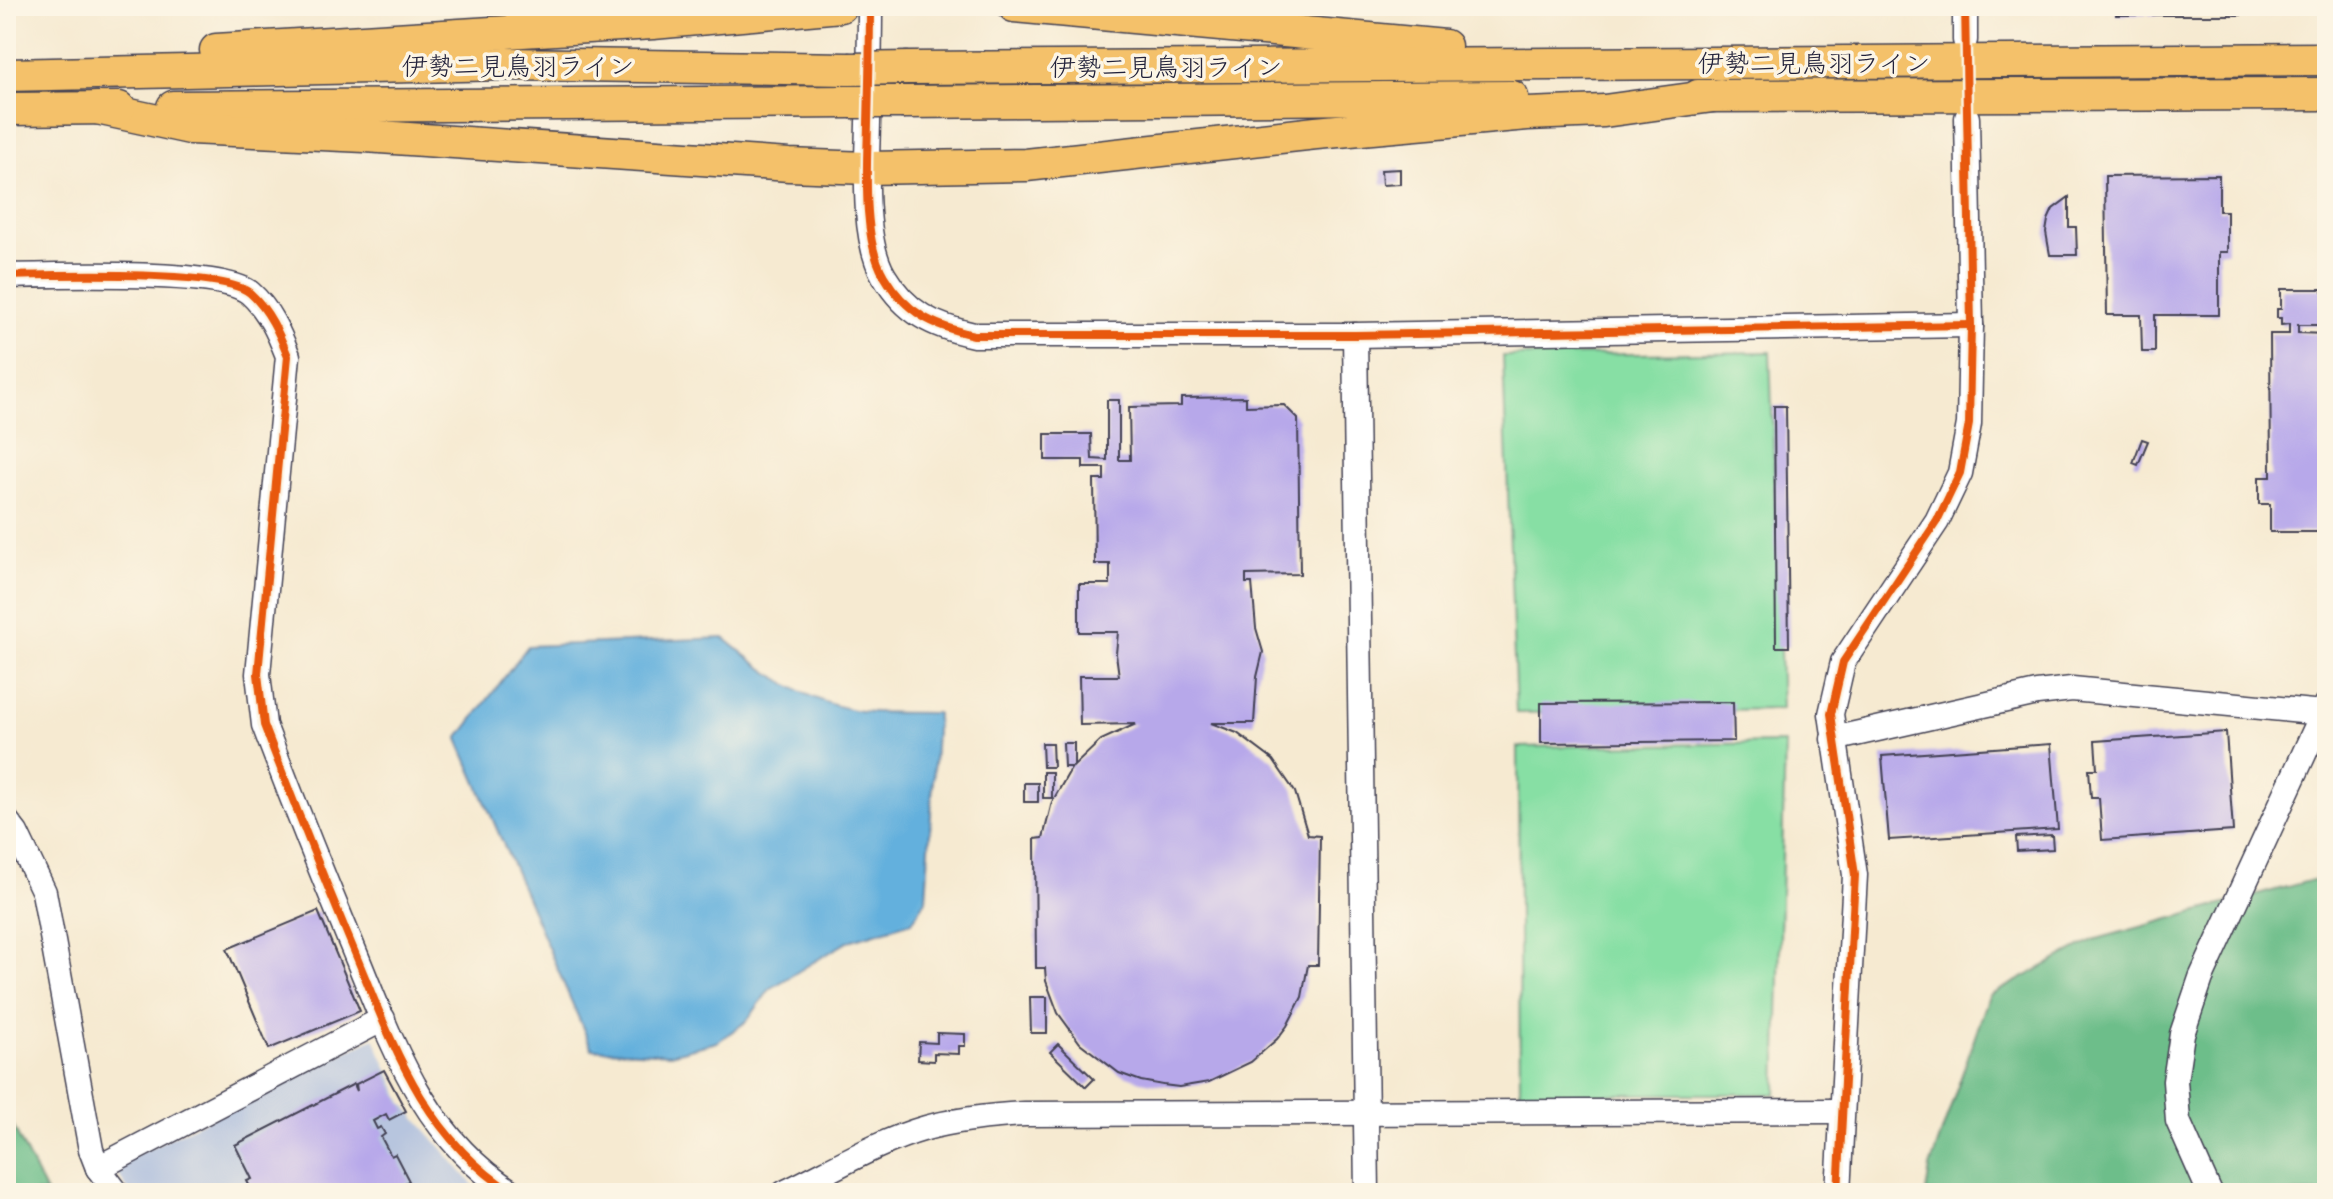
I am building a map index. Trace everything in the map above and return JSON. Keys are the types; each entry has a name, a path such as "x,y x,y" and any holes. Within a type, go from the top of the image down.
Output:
{"main road":[{"path":"6,68 63,60 653,23 841,6"},
{"path":"1014,6 1409,44 1478,47 1547,65"},
{"name":"伊勢二見鳥羽ライン","path":"6,75 506,64 849,69 2327,59"},
{"name":"伊勢二見鳥羽ライン","path":"6,109 1720,95 2327,94"},
{"path":"97,108 190,128 867,168 1026,165 1316,133 1527,114 1604,111 1720,95"}],"street":[{"path":"870,6 869,230 883,274 908,306 940,328 974,335 1355,335 1971,325"},
{"path":"1965,6 1965,40"},
{"path":"1838,1193 1855,875 1831,714 1843,662 1937,521 1960,473 1969,424 1971,325 1967,118"},
{"path":"6,276 120,276 222,282 248,292 276,325 288,356 258,674 264,725 406,1074 448,1137 472,1163 513,1193"},
{"path":"1355,335 1367,1193"},
{"path":"1833,739 2037,693 2072,689 2325,708 2201,978 2182,1034 2175,1081 2178,1121 2210,1193"},
{"path":"6,820 16,833 44,892 91,1150 98,1168 117,1193"},
{"path":"98,1168 383,1019"},
{"path":"784,1193 923,1129 987,1117 1025,1114 1841,1111"}],"shaded area":[{"path":"374,1038 403,1103 473,1185 486,1193 130,1193 113,1166"}],"green space":[{"path":"1770,352 1782,709 1516,713 1503,356"},
{"path":"1785,743 1776,1094 1520,1094 1518,747"},
{"path":"2327,876 2327,1193 1926,1193 1930,1167 1989,996 2093,940"},
{"path":"6,1059 11,1122 46,1193 6,1193"}],"water":[{"path":"724,638 771,674 822,701 861,711 937,713 926,900 912,922 849,941 770,989 747,1021 717,1042 670,1054 592,1049 458,739 528,646"}],"building":[{"path":"2116,6 2146,6 2146,15 2116,15"},
{"path":"2149,6 2241,6 2241,15 2149,15"},
{"path":"1400,169 1400,184 1382,185 1381,170"},
{"path":"2219,175 2219,211 2227,211 2227,252 2219,252 2219,315 2155,315 2155,352 2142,352 2141,315 2107,315 2105,176"},
{"path":"2069,197 2069,227 2076,227 2077,255 2050,255 2046,232 2048,220 2053,209"},
{"path":"2281,289 2323,289 2324,325 2298,325 2298,333 2327,334 2327,532 2270,532 2270,504 2259,504 2259,477 2271,477 2270,334 2289,334 2289,324 2281,325 2281,318 2277,318 2277,309 2281,309"},
{"path":"1246,397 1246,406 1284,405 1298,419 1300,574 1246,575 1246,583 1252,583 1256,628 1263,652 1257,677 1254,723 1211,723 1237,733 1273,760 1295,792 1308,835 1320,836 1318,965 1308,965 1302,997 1287,1026 1251,1062 1209,1082 1179,1087 1141,1081 1119,1073 1080,1043 1058,1013 1046,981 1045,968 1036,968 1035,839 1043,838 1052,802 1072,767 1064,767 1063,743 1074,743 1074,766 1101,740 1136,724 1080,725 1079,676 1119,676 1116,654 1118,632 1079,632 1079,584 1110,584 1110,564 1095,564 1094,480 1104,480 1104,468 1083,468 1083,460 1045,460 1045,434 1091,434 1092,459 1107,460 1107,400 1119,400 1119,460 1130,460 1129,407 1181,406 1181,398"},
{"path":"1774,406 1786,406 1789,647 1776,647"},
{"path":"2142,439 2148,441 2138,465 2133,463"},
{"path":"1733,702 1734,741 1541,743 1541,703"},
{"path":"2226,732 2233,831 2102,840 2099,798 2091,798 2089,769 2097,769 2095,741"},
{"path":"1042,743 1052,743 1053,767 1043,767"},
{"path":"2051,744 2058,829 1889,840 1882,756"},
{"path":"1043,772 1052,772 1052,798 1043,798"},
{"path":"1024,783 1038,783 1038,802 1024,802"},
{"path":"2052,835 2053,849 2017,851 2016,837"},
{"path":"318,911 360,1011 269,1049 227,949"},
{"path":"1030,997 1047,997 1047,1033 1031,1033"},
{"path":"937,1033 965,1034 965,1046 959,1046 959,1054 934,1053 934,1061 918,1060 919,1042 937,1043"},
{"path":"1058,1044 1094,1079 1086,1087 1050,1052"},
{"path":"384,1070 406,1111 389,1120 386,1114 373,1121 377,1129 381,1127 385,1134 381,1137 391,1156 395,1154 409,1181 405,1183 410,1193 253,1193 247,1181 252,1179 235,1145 354,1084 357,1091 356,1084"}],"cycle path":[{"path":"870,6 867,202 872,243 884,276 902,300 933,322 959,331 974,335 1355,335 1971,325"},
{"path":"1838,1193 1855,875 1831,714 1843,662 1937,521 1960,473 1969,424 1971,325 1965,6"},
{"path":"6,276 134,275 207,280 234,285 250,293 273,322 288,356 258,674 264,725 378,1009 410,1078 453,1141 480,1169 513,1193"}]}
